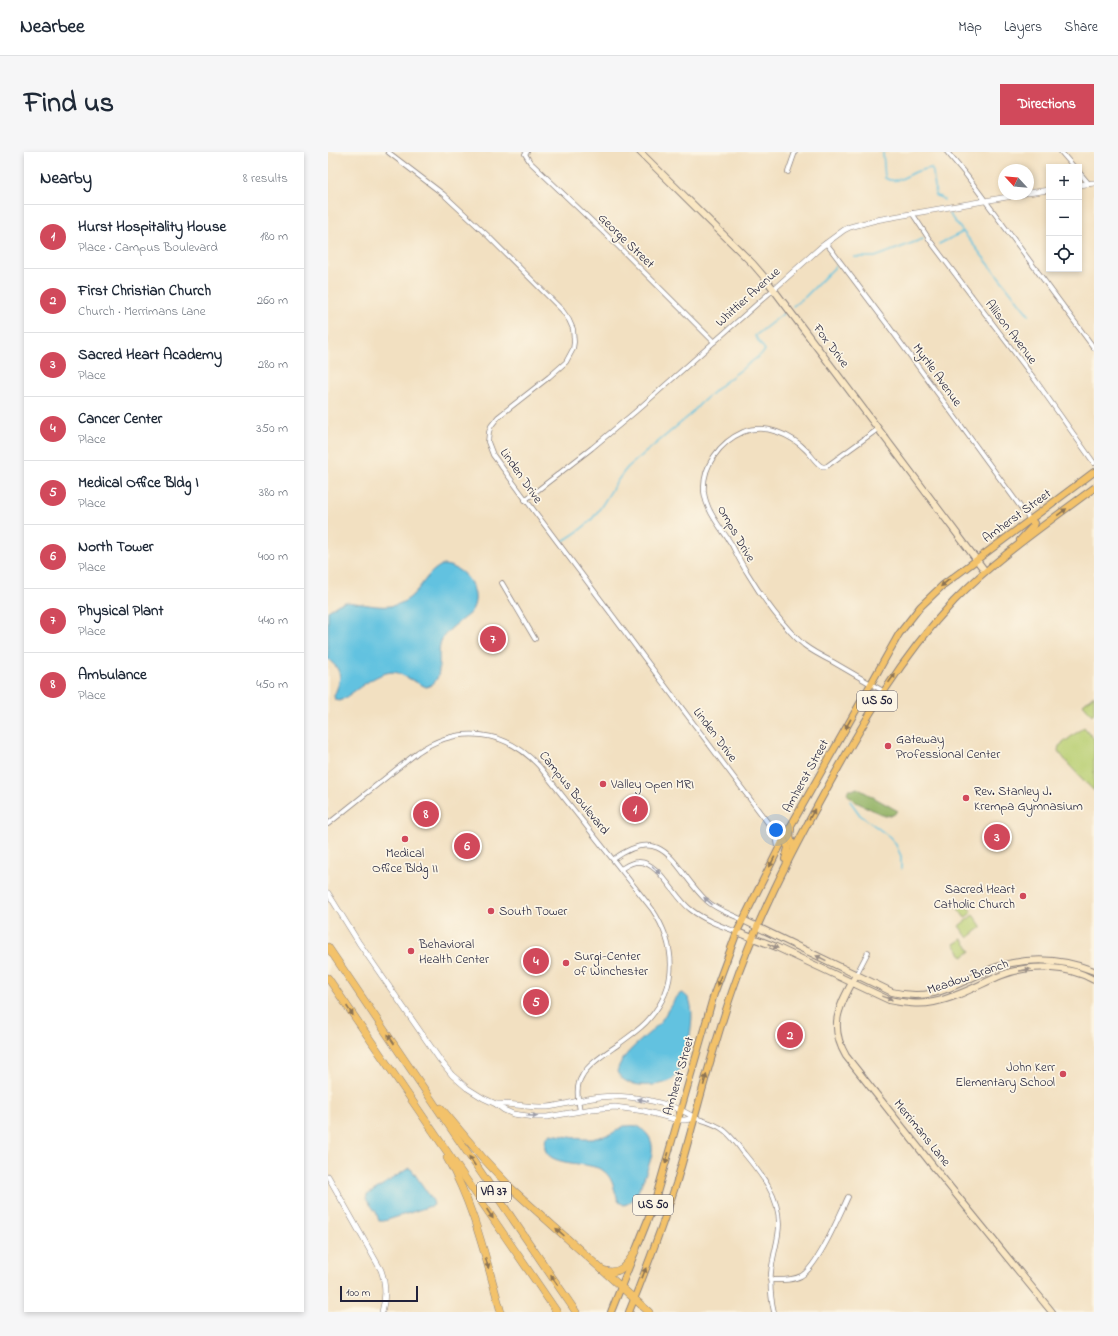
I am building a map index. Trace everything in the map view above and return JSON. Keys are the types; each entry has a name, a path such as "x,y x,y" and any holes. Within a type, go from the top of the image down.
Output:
{"highway":[{"name":"VA 37","path":"328,947 576,1312"},
{"name":"VA 37","path":"328,978 419,1113 557,1312"},
{"path":"413,1071 494,1171 649,1312"},
{"path":"419,1113 448,1161 462,1188 485,1257 501,1312"},
{"path":"598,1267 608,1272 620,1270 630,1260 636,1250"}],"main road":[{"name":"Fox Drive","path":"640,152 753,264 774,289 985,572"},
{"name":"Amherst Street","path":"622,1288 653,1207 714,994 742,920 784,838 899,634 920,607 942,585 1094,472"},
{"name":"Amherst Street","path":"635,1299 661,1228 695,1118 724,1015 752,938 794,848 840,764 883,691 918,642 955,600 1016,546 1094,488"},
{"path":"1016,546 1033,526 1034,523 1030,520"},
{"path":"792,824 790,837 794,848"},
{"path":"782,872 788,848 784,838"},
{"path":"742,920 856,975"},
{"path":"737,932 774,946 852,983"},
{"name":"Meadow Branch","path":"856,975 892,992 905,995 922,995 936,993 956,986 999,967 1016,962 1043,960 1076,965 1094,971"},
{"name":"Meadow Branch","path":"852,983 889,1000 920,1004 935,1002 959,994 1003,974 1034,968 1071,971 1094,980"},
{"name":"Merrimans Lane","path":"856,975 843,1000 837,1016 836,1026 838,1037 846,1056 1052,1312"},
{"name":"US 50","path":"611,1312 622,1288"},
{"name":"US 50","path":"629,1312 635,1299"}],"street":[{"name":"Linden Drive","path":"388,152 444,194 562,310 569,320 573,329 573,350 566,362 560,368 498,416 489,432 488,442 493,455 525,500 771,827 777,840 778,850"},
{"path":"788,172 795,152"},
{"path":"947,152 967,176 1094,348"},
{"path":"1061,152 1071,164"},
{"name":"George Street","path":"526,153 536,167 619,246 714,342"},
{"path":"1082,175 1091,183"},
{"path":"1034,192 1046,190"},
{"name":"Whittier Avenue","path":"525,500 598,443 826,243 844,230 876,220 998,199"},
{"name":"Allison Avenue","path":"912,214 1036,381 1094,463"},
{"name":"Myrtle Avenue","path":"826,243 1030,520"},
{"name":"Omps Drive","path":"878,429 824,467 820,465 800,444 785,435 768,430 751,430 745,432 729,440 721,447 711,461 707,471 704,493 711,512 733,546 747,574 785,625 795,636 813,651 883,691"},
{"path":"502,583 535,639"},
{"name":"Campus Boulevard","path":"328,824 418,752 439,740 470,734 484,735 513,745 535,761 652,909 662,925 669,946 670,973 666,991 662,1000 648,1020 595,1062 583,1074 577,1088 580,1111"},
{"name":"Linden Drive","path":"771,827 776,829 784,838"},
{"path":"614,859 627,850 636,847 647,846 660,849 672,858 707,901 742,920"},
{"path":"621,869 629,864 637,862 645,862 652,865 678,897 692,910 706,919 737,932"},
{"path":"328,893 359,943 440,1060 452,1075 464,1086 479,1096 513,1114 535,1117 552,1116 606,1107 629,1108 678,1120 695,1118"},
{"name":"Merrimans Lane","path":"856,975 868,952"},
{"path":"496,1104 548,1107 598,1097 626,1097 681,1110 695,1118 716,1125 726,1131 765,1179 777,1207 779,1225 778,1236 772,1260 770,1280 770,1296 774,1312"},
{"path":"328,1176 381,1270 385,1286 382,1312"},
{"path":"770,1280 796,1278 810,1269 817,1260 848,1197"}],"green space":[{"path":"1094,695 1094,713 1092,715 1083,704"},
{"path":"1084,727 1094,739 1094,791 1058,751 1059,746"},
{"path":"857,788 898,811 893,815 885,816 854,801 847,794 848,790"},
{"path":"963,901 972,912 965,918 956,906"},
{"path":"973,915 982,927 968,938 959,926"},
{"path":"962,939 971,951 963,957 954,944"}],"water":[{"path":"442,565 450,566 465,575 474,589 475,597 474,605 470,613 451,629 442,639 439,652 439,673 437,679 433,684 426,687 398,673 392,672 369,681 340,701 335,700 334,696 340,676 337,668 328,659 328,611 345,602 375,606 393,606 402,603 418,589 431,573"},
{"path":"681,993 688,998 691,1007 692,1019 683,1060 675,1077 668,1082 658,1084 640,1085 627,1082 617,1072 624,1058 629,1051 656,1027"},
{"path":"624,1126 635,1126 641,1128 647,1134 652,1144 652,1156 637,1194 631,1201 624,1205 619,1202 612,1182 605,1172 588,1165 556,1160 549,1155 545,1148 546,1138 551,1134 582,1139 592,1139 611,1134"},
{"path":"409,1168 412,1170 433,1201 434,1205 384,1221 379,1221 376,1212 366,1199 367,1195"}],"waterway":[{"path":"883,153 885,178 889,180 898,180 918,171 931,168 933,172 936,196 944,200"},
{"path":"949,214 1029,315"},
{"path":"939,244 963,232"},
{"path":"854,257 875,257 923,239"},
{"path":"793,306 805,297 836,266"},
{"path":"563,541 587,524 595,516 628,467 689,416 721,385 763,353 765,350 755,336 784,313"},
{"path":"850,801 860,815 890,837 895,843 901,856 901,869"}],"place":[{"name":"Physical Plant","path":"493,639"},
{"name":"Gateway Professional Center","path":"888,746"},
{"name":"Valley Open MRI","path":"603,784"},
{"name":"Rev. Stanley J. Krempa Gymnasium","path":"966,798"},
{"name":"Hurst Hospitality House","path":"635,809"},
{"name":"Ambulance","path":"426,814"},
{"name":"Sacred Heart Academy","path":"997,837"},
{"name":"Medical Office Bldg II","path":"405,839"},
{"name":"North Tower","path":"467,846"},
{"name":"Sacred Heart Catholic Church","path":"1023,896"},
{"name":"South Tower","path":"491,911"},
{"name":"Behavioral Health Center","path":"411,951"},
{"name":"Cancer Center","path":"536,961"},
{"name":"Surgi-Center of Winchester","path":"566,963"},
{"name":"Medical Office Bldg I","path":"536,1002"},
{"name":"First Christian Church","path":"790,1035"},
{"name":"John Kerr Elementary School","path":"1063,1074"}]}
